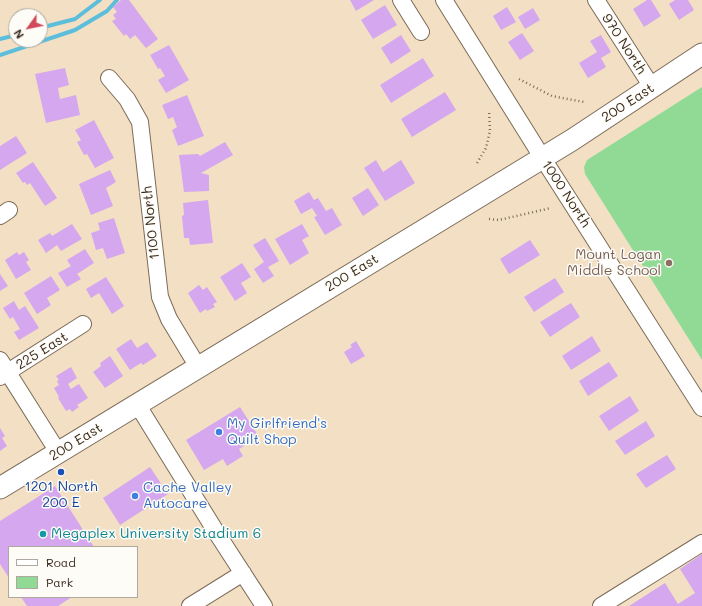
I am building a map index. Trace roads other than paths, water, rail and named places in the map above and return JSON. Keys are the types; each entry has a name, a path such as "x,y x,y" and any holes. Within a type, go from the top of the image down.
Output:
{"main road":[{"name":"200 East","path":"0,488 542,158 701,56"}],"street":[{"path":"401,0 421,32"},
{"name":"1000 North","path":"444,0 542,158 702,408"},
{"name":"970 North","path":"596,0 652,87"},
{"name":"1100 North","path":"109,78 126,99 140,122 160,297 168,319 198,367"},
{"name":"225 East","path":"3,370 83,324"},
{"path":"3,370 58,452"},
{"path":"138,404 264,606"},
{"path":"601,606 702,543"},
{"path":"190,606 243,574"}],"waterway":[{"path":"48,26 75,19 100,0"},
{"path":"0,55 75,30 107,11 117,0"},
{"path":"0,39 8,37"}],"place":[{"name":"Mount Logan Middle School","path":"669,263"},
{"name":"My Girlfriend's Quilt Shop","path":"219,432"},
{"name":"1201 North 200 E","path":"61,472"},
{"name":"Cache Valley Autocare","path":"135,496"},
{"name":"Megaplex University Stadium 6","path":"43,534"}]}
